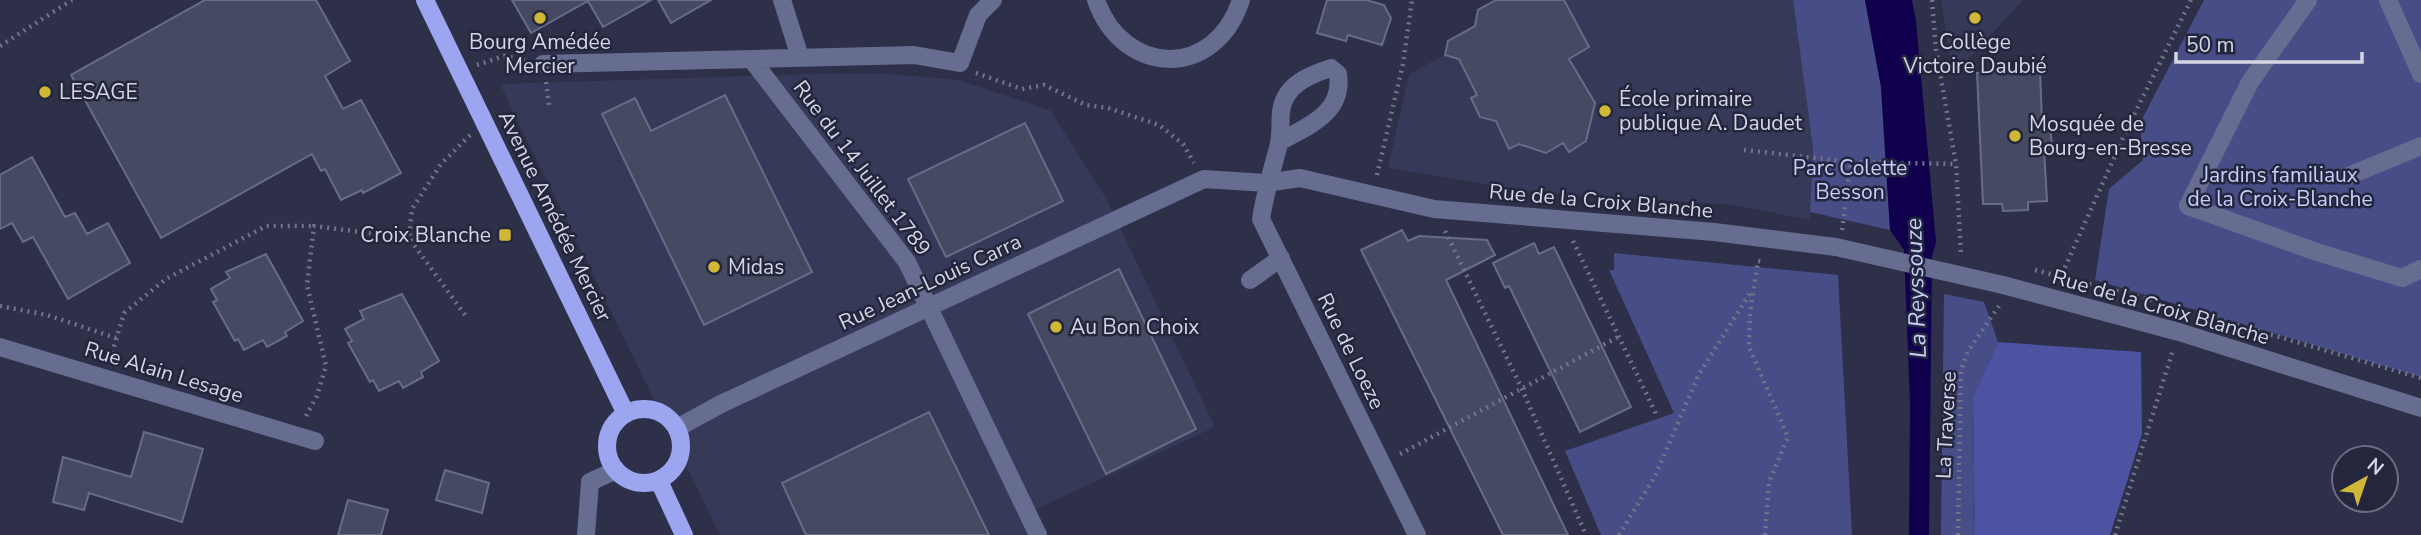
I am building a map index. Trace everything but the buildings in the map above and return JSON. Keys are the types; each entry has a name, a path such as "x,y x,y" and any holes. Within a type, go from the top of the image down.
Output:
{"main road":[{"name":"Avenue Amédée Mercier","path":"425,0 626,414"},
{"path":"649,410 660,413 677,428 681,453 677,464 659,481 636,482 616,470 611,461 608,440 618,421 626,414 649,410"},
{"path":"659,481 684,535"}],"street":[{"path":"782,0 800,57"},
{"path":"543,64 914,55 960,63 978,15 993,0"},
{"path":"1084,0 1096,0 1104,21 1118,39 1136,52 1157,59 1180,59 1201,52 1219,39 1233,22 1241,0"},
{"path":"2308,0 2250,82 2188,206 2317,252 2402,278 2421,270"},
{"path":"2388,0 2421,74"},
{"name":"Rue du 14 Juillet 1789","path":"752,60 907,262 1038,535"},
{"name":"Rue de Loeze","path":"1279,142 1266,183 1261,219 1417,535"},
{"path":"2348,176 2421,146"},
{"name":"Rue de la Croix Blanche","path":"1204,179 1266,183 1300,178 1434,209 1563,222 1714,232 1836,247 2003,285 2179,332 2421,408"},
{"name":"Rue Jean-Louis Carra","path":"677,428 1204,179"},
{"path":"1250,281 1281,258"},
{"name":"Rue Alain Lesage","path":"0,347 315,441"},
{"path":"586,535 590,482 616,470"}],"path":[{"path":"0,46 72,0"},
{"path":"1373,193 1403,64 1412,0"},
{"path":"1932,0 1936,50 1956,164 1961,255"},
{"path":"2155,301 2062,274 2127,129 2191,0"},
{"path":"459,71 503,56 543,64"},
{"path":"960,63 986,79 1022,89 1044,85 1086,105 1108,108 1159,125 1183,144 1204,179"},
{"path":"465,315 409,238 412,209 440,164 484,121"},
{"path":"1744,150 1877,165 1956,164"},
{"path":"1836,247 1843,228 1851,162"},
{"path":"1434,209 1521,387 1586,535"},
{"path":"1563,222 1656,414"},
{"path":"105,377 124,313 166,279 267,226 314,226 409,238"},
{"path":"296,435 317,396 326,366 307,285 314,226"},
{"path":"1765,535 1769,482 1788,437 1749,347 1758,261 1770,262"},
{"path":"1619,535 1651,484 1690,391 1751,292 1755,279"},
{"name":"La Traverse","path":"1958,535 1961,370 1968,351 2000,308 2003,285"},
{"path":"0,306 47,315 116,338"},
{"path":"2208,317 2421,378"},
{"path":"2115,535 2179,332"},
{"path":"1381,464 1618,337"}],"shaded area":[{"name":"École primaire publique A. Daudet","path":"1496,0 1793,0 1813,148 1809,220 1733,205 1535,192 1388,168 1409,74 1445,55 1448,41 1475,26 1478,10"},
{"name":"Collège Victoire Daubié","path":"1941,0 2023,0 1966,62 1950,60"},
{"path":"890,74 958,80 1051,111 1107,200 1215,427 1027,513 1036,535 720,535 500,84"},
{"path":"1998,342 2141,352 2142,434 2110,535 1975,535 1973,396"}],"green space":[{"name":"Parc Colette Besson","path":"1793,0 1865,0 1881,87 1890,230 1810,212 1813,148"},
{"name":"Jardins familiaux de la Croix-Blanche","path":"2204,0 2421,0 2421,377 2095,280 2109,189 2143,160 2140,123"},
{"path":"1614,253 1838,275 1852,535 1601,535 1565,451 1674,413 1609,270 1614,270"},
{"path":"1944,294 1984,302 1998,342 1973,396 1975,535 1941,535"}],"water":[{"name":"La Reyssouze","path":"1865,0 1912,0 1916,21 1936,242 1932,257 1929,535 1909,535 1910,404 1904,250 1890,230 1881,87"}],"place":[{"name":"Bourg Amédée Mercier","path":"540,18"},
{"name":"Collège Victoire Daubié","path":"1975,18"},
{"name":"LESAGE","path":"45,92"},
{"name":"École primaire publique A. Daudet","path":"1605,111"},
{"name":"Mosquée de Bourg-en-Bresse","path":"2015,136"},
{"name":"Croix Blanche","path":"505,235"},
{"name":"Midas","path":"714,267"},
{"name":"Au Bon Choix","path":"1056,327"}]}
